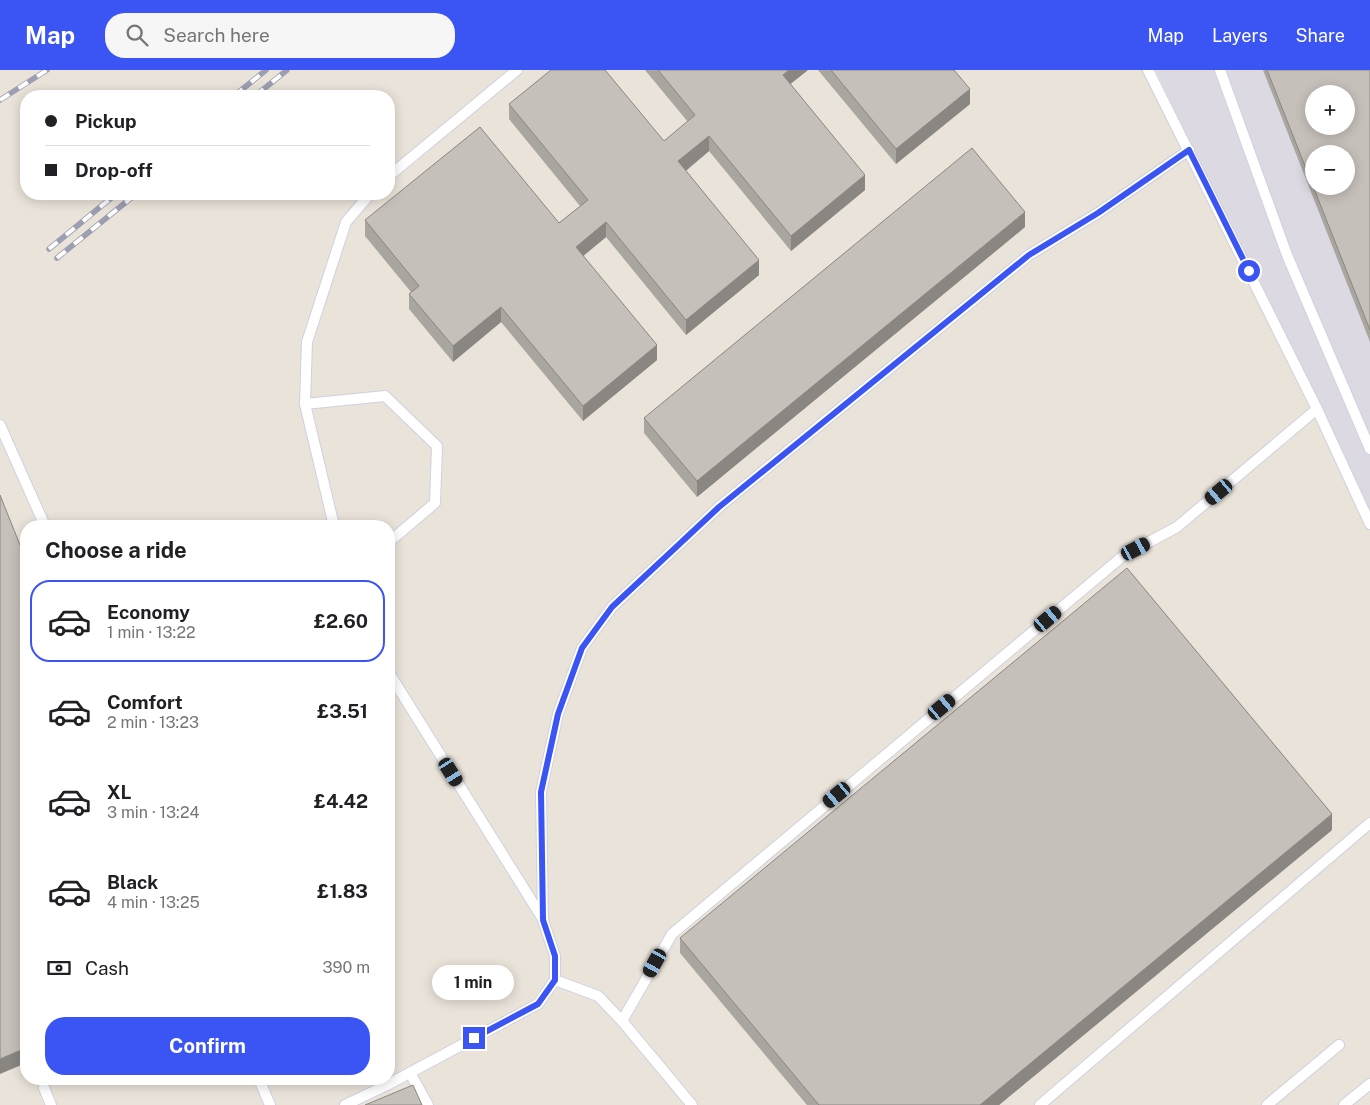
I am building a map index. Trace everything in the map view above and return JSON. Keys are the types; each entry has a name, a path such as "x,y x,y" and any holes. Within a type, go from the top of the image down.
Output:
{"lane":[{"path":"395,171 518,70"},
{"path":"1148,70 1317,409 1370,524"},
{"path":"1220,70 1287,256 1370,449"},
{"path":"543,920 541,792 554,731 558,714 582,648 612,607 719,507 1029,255 1098,213 1189,150"},
{"path":"333,520 305,404 307,342 346,222 365,200"},
{"path":"305,404 385,396 437,446 435,503 395,537"},
{"path":"622,1022 672,934 1123,556 1177,527 1317,409"},
{"path":"0,425 42,520"},
{"path":"395,682 543,920 555,956 555,980 538,1004 395,1080"},
{"path":"1040,1105 1370,823"},
{"path":"555,980 598,996 692,1105"},
{"path":"1267,1105 1339,1045"},
{"path":"410,1073 428,1105"},
{"path":"1344,1105 1370,1084"},
{"path":"262,1085 270,1105"},
{"path":"345,1105 386,1085"},
{"path":"44,1088 52,1105"}],"shaded area":[{"path":"1156,70 1370,70 1370,528"}],"building":[{"path":"551,70 605,70 664,141 695,115 658,70 789,70 783,75 865,175 791,236 709,136 678,161 759,260 686,320 606,222 576,247 657,345 583,406 501,307 453,346 409,294 419,286 365,220 390,200 395,200 395,196 480,127 559,223 588,200 509,104"},
{"path":"831,70 954,70 970,89 896,149"},
{"path":"1267,70 1370,70 1370,330 1317,195 1355,195 1355,145 1305,145 1305,166"},
{"path":"972,148 1025,212 697,481 644,418"},
{"path":"0,495 20,545 20,1051 0,1059"},
{"path":"1127,568 1332,814 980,1105 819,1105 680,938"},
{"path":"413,1085 422,1105 365,1105"}],"railway":[{"path":"0,100 47,70"},
{"path":"241,90 266,70"},
{"path":"262,90 287,70"},
{"path":"49,249 109,200"},
{"path":"57,258 129,200"}],"route":[{"path":"474,1038 538,1004 555,980 555,956 543,920 541,792 558,714 582,648 612,607 719,507 1029,255 1098,213 1189,150 1249,271"}]}
